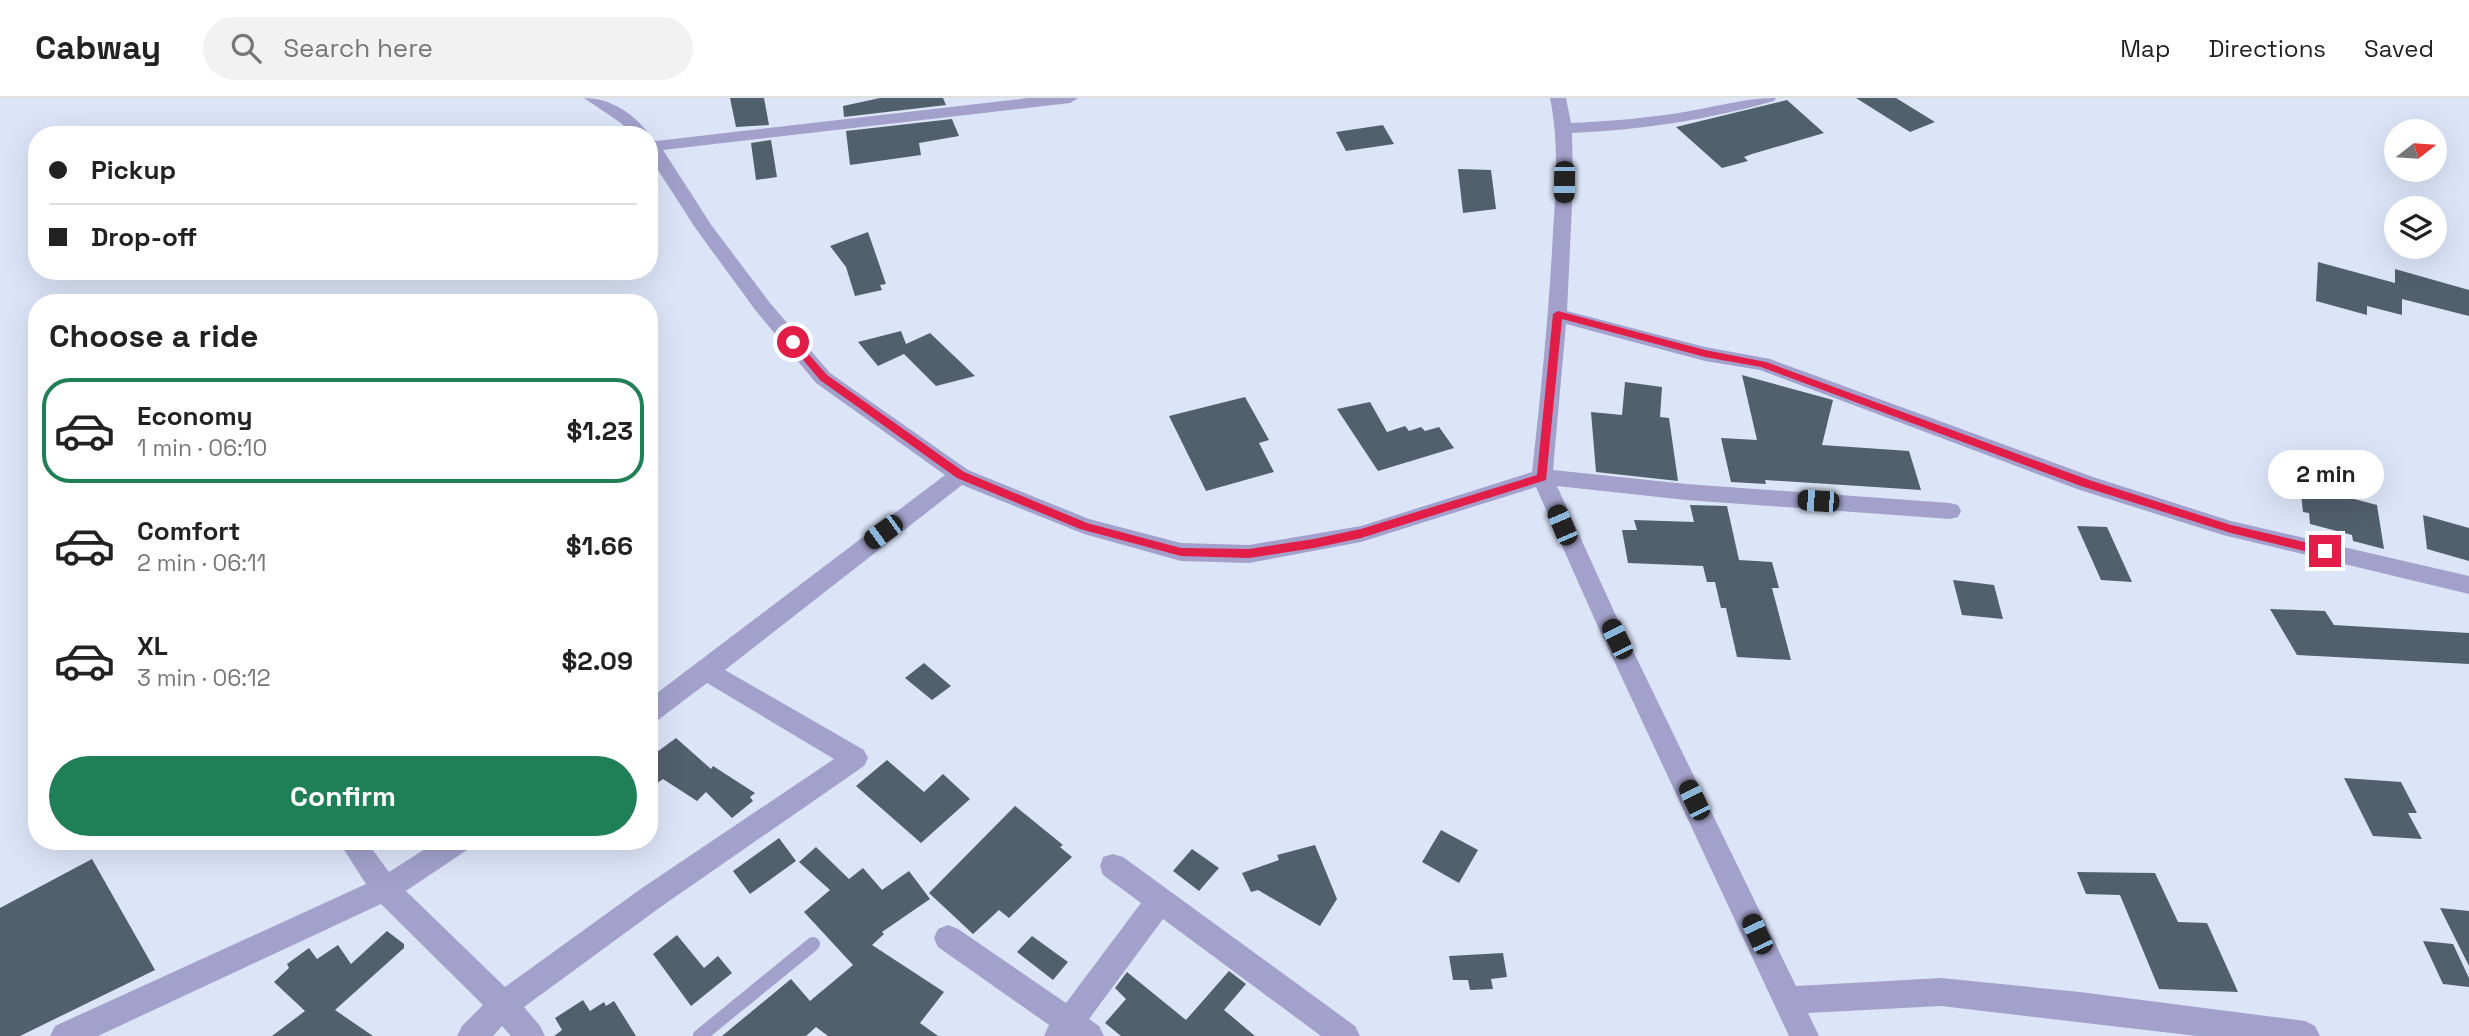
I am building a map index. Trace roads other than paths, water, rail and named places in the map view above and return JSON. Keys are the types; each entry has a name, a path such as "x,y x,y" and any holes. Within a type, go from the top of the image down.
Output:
{"street":[{"path":"592,98 633,126"},
{"path":"658,140 1070,98"},
{"path":"1558,98 1565,128 1558,314 1542,477 1573,549 1804,1036"},
{"path":"1565,128 1633,126 1673,121 1768,98"},
{"path":"658,155 705,229 763,307 823,378 961,475 1109,534 1181,552 1213,554 1279,550 1361,534 1542,477 1686,492 1950,511"},
{"path":"1558,314 1705,354 1763,364 2085,483 2231,529 2469,585"},
{"path":"658,706 863,546 961,475"},
{"path":"472,1036 503,1005 652,897 855,758 706,671"},
{"path":"358,850 385,888 503,1005 530,1036"},
{"path":"65,1036 385,888 445,850"},
{"path":"1113,866 1345,1036"},
{"path":"948,937 1072,1031 1160,900"},
{"path":"1788,1000 1941,992 2080,1006 2305,1036"}],"lane":[{"path":"701,1036 813,944"}]}
